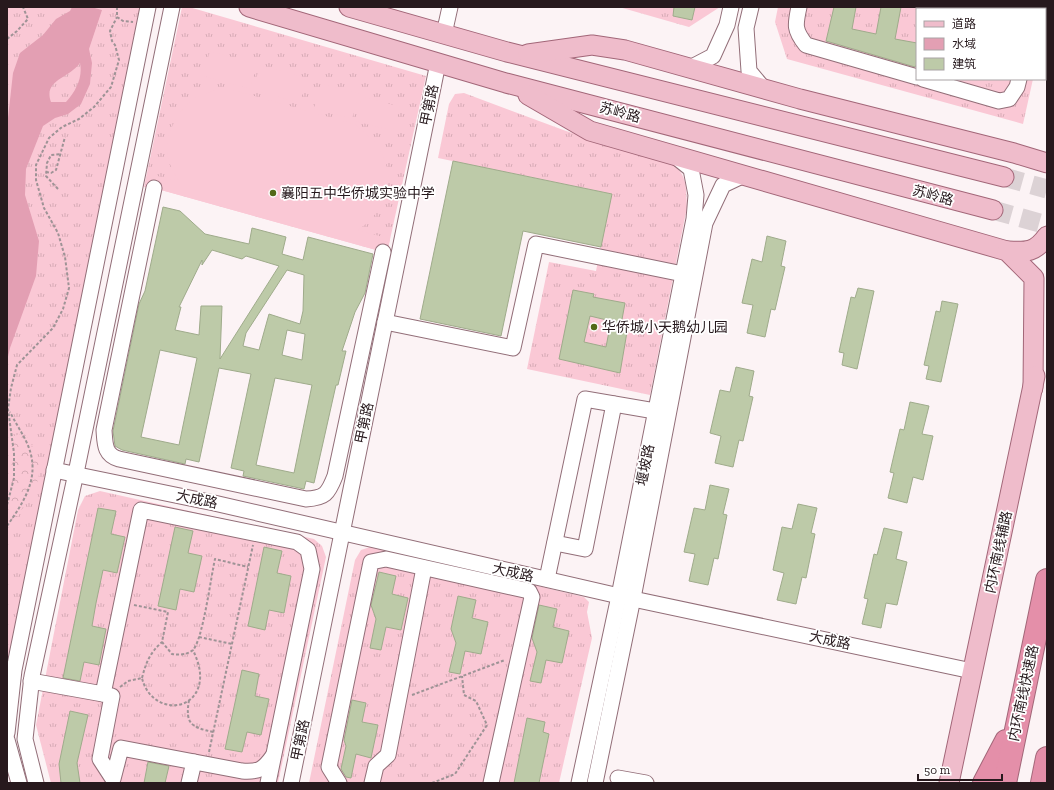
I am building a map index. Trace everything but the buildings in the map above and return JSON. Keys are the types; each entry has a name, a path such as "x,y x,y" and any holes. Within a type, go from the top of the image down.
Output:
{"highway":[{"name":"内环南线快速路","path":"1005,783 1047,580"},
{"path":"984,783 1018,718"},
{"path":"1042,783 1047,758"}],"main road":[{"name":"苏岭路","path":"249,7 506,82 994,210"},
{"path":"349,7 507,52 1004,177"},
{"path":"507,52 524,54 592,45 625,50 764,89 1014,153 1047,163"},
{"path":"506,82 590,131 672,154 742,176 1007,251 1028,252 1042,243 1047,236"},
{"path":"1007,251 1034,278 1033,388"},
{"name":"内环南线辅路","path":"949,783 1047,320"}],"street":[{"path":"36,783 25,738 31,681 76,473 172,7"},
{"path":"444,34 450,7"},
{"path":"690,68 713,56 727,25 731,7"},
{"path":"751,7 746,28 749,71 764,89"},
{"path":"799,7 796,24 798,35 806,45 916,77"},
{"path":"7,733 14,670 147,10"},
{"name":"甲第路","path":"292,783 438,62"},
{"path":"926,80 999,101 1009,99 1017,87 1018,80"},
{"name":"堰坡路","path":"594,783 626,597 655,411 694,219 696,195 691,169 672,154"},
{"name":"堰坡路","path":"579,783 626,597 705,223 723,185 742,176"},
{"path":"154,188 104,430 106,449 112,457 119,459 306,499 320,498 330,489 335,476 383,252"},
{"path":"385,322 513,348 536,244 683,274"},
{"path":"547,579 585,399 655,411"},
{"path":"554,543 585,550 614,404"},
{"name":"大成路","path":"54,470 76,473 214,503 626,597 972,671"},
{"path":"214,503 219,480"},
{"path":"268,783 274,755 312,569 308,550 297,542 141,510 122,602 100,759 113,779 121,748 242,771 257,771 266,766 274,755"},
{"path":"339,783 329,767 371,562 386,559 529,592 532,597 491,783"},
{"path":"372,783 376,766 388,755 424,568"},
{"path":"31,681 108,695"},
{"path":"7,740 19,783"},
{"path":"189,783 200,763"},
{"path":"618,778 646,783"}],"path":[{"path":"7,39 18,32 28,19 23,7"},
{"path":"7,505 14,478 14,453 8,409 11,388 17,365 53,328 63,309 69,288 65,257 58,233 44,208 36,180 36,166 49,138 62,127 84,115 94,107 111,87 119,60 110,31 117,17 117,7"},
{"path":"117,17 123,21 133,22 147,10"},
{"path":"46,172 51,173 56,170 65,137"},
{"path":"58,189 46,176 46,172 47,163 51,155 61,154"},
{"path":"7,526 22,505 30,487 34,467 27,442 8,409"},
{"path":"200,763 213,732 255,534"},
{"path":"162,642 172,654 182,655 193,650 199,638 215,559 248,567"},
{"path":"122,602 168,612 162,642 152,652 146,663 142,678 145,689 158,702 167,706 178,706 194,697 200,680 199,664 193,650"},
{"path":"199,638 232,644"},
{"path":"399,700 519,654"},
{"path":"432,783 455,774 487,725 476,701 464,695 462,676"},
{"path":"108,695 128,680 142,678"},
{"path":"189,700 187,712 189,722 197,729 213,732"}],"green space":[{"path":"7,7 148,7 7,733"},
{"path":"182,7 189,7 426,76 387,253 154,188 144,187"},
{"path":"619,7 720,7 689,27"},
{"path":"778,7 1047,7 1046,14 1046,8 916,8 916,80 1033,80 1023,124 787,59 775,22"},
{"path":"210,51 257,64 250,89 203,76"},
{"path":"260,65 307,78 300,103 253,90"},
{"path":"321,83 359,94 352,119 314,108"},
{"path":"216,90 233,90 354,124 368,135 379,148 386,162 388,176 387,191 382,205 372,218 358,230 390,239 387,253 154,188 157,176 179,181 169,162 167,154 169,135 176,119 193,100 201,95"},
{"path":"464,93 566,131 662,159 676,167 681,172 684,177 687,207 650,395 527,369 549,262 596,271 611,194 438,158 449,104 455,94"},
{"path":"362,96 400,107 393,131 355,121"},
{"path":"24,433 34,450 39,464 39,477 35,488 14,523 7,538 7,438"},
{"path":"100,491 314,539 322,546 326,557 278,783 51,783 36,725 78,510 85,496"},
{"path":"373,546 584,597 589,602 587,612 592,638 559,783 309,783 355,560 361,550"}],"water":[{"path":"72,7 91,7 102,10 89,49 92,63 90,84 81,104 68,114 55,118 43,126 26,169 25,195 39,241 36,276 10,348 7,361 7,127 13,73 20,53 43,35 56,19 70,11","holes":["80,63 81,68 78,84 66,102 51,102 49,95 53,84"]}],"tunnel":[{"path":"1004,177 1047,189"},
{"path":"993,210 1047,225"}],"place":[{"name":"襄阳五中华侨城实验中学","path":"273,193"},
{"name":"华侨城小天鹅幼儿园","path":"594,327"}]}
